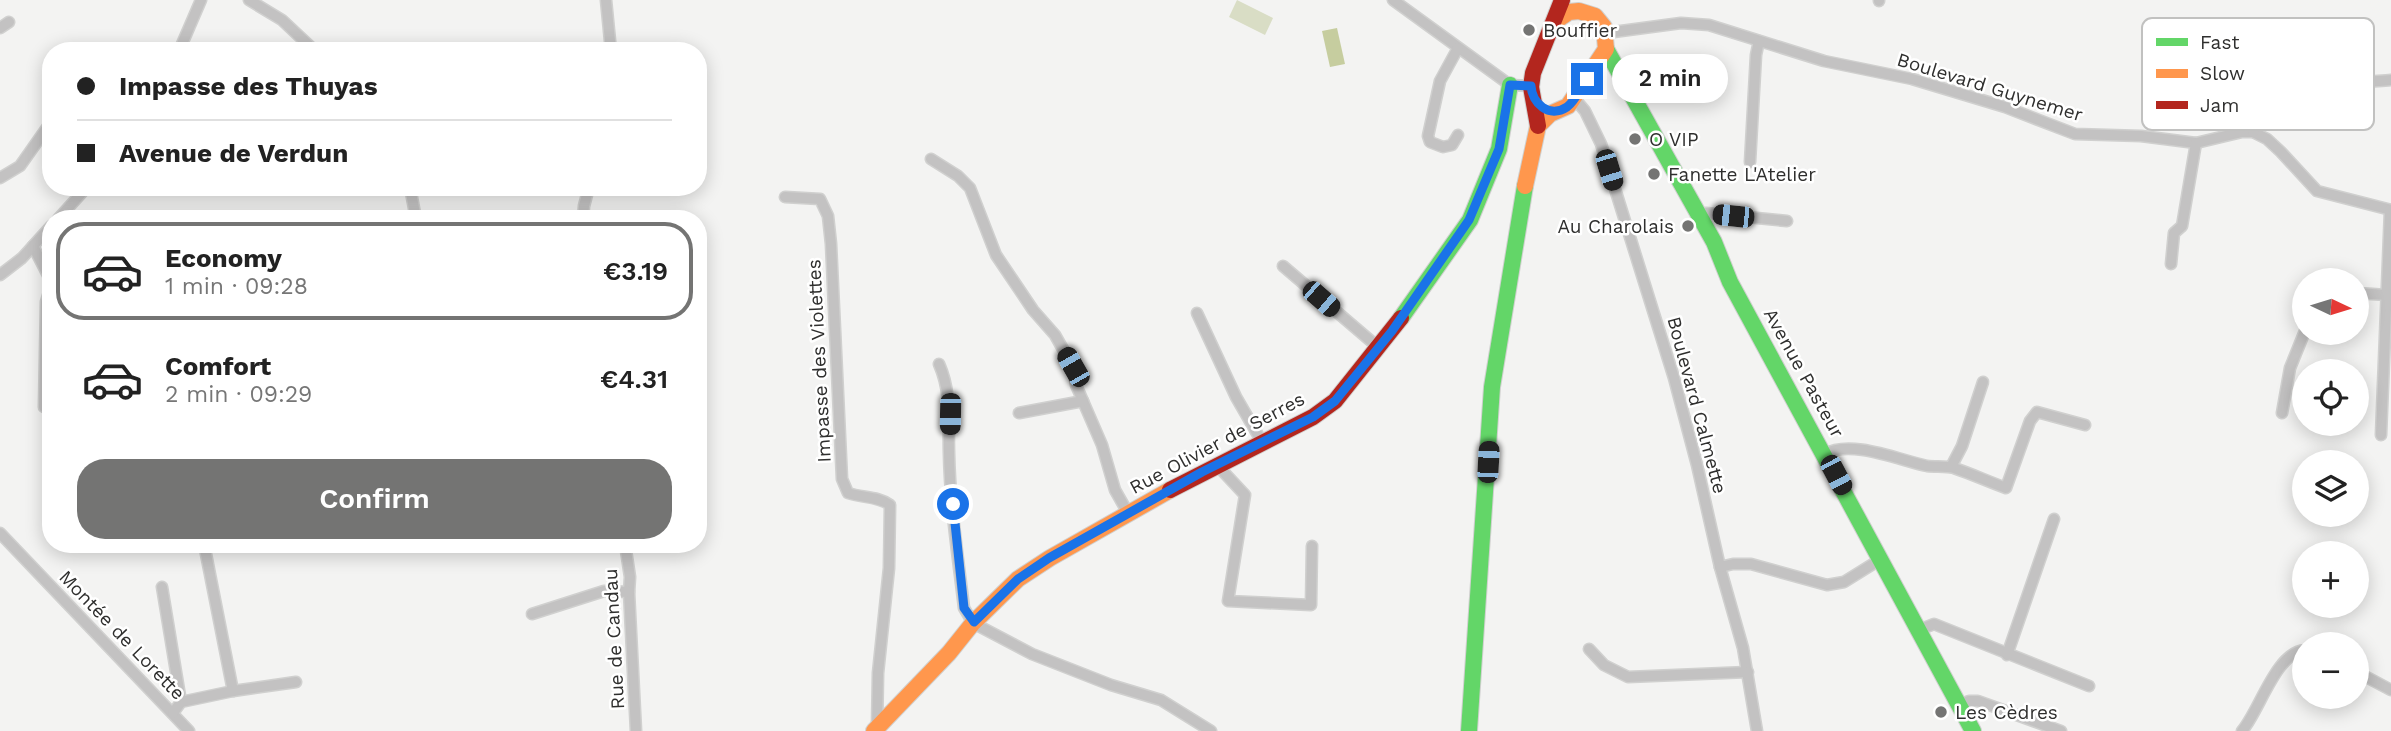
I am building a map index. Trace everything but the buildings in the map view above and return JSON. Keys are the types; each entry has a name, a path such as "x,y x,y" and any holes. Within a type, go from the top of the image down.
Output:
{"street":[{"path":"183,42 201,0"},
{"path":"249,0 282,20 305,42"},
{"path":"606,0 610,42"},
{"path":"1393,0 1510,85 1533,94 1542,108 1557,111"},
{"path":"1557,20 1562,0"},
{"path":"1469,731 1492,387 1527,173 1538,126 1531,79 1549,31 1574,5 1600,21 1606,41 1590,74 1569,106 1557,111 1538,126"},
{"name":"Boulevard Guynemer","path":"1606,41 1681,23 1709,25 1824,61 1912,79 2006,107 2075,134 2141,136 2196,144 2242,132 2253,132"},
{"name":"Avenue Pasteur","path":"1606,41 1611,61 1714,242 1730,282 1973,731"},
{"path":"1750,162 1759,41"},
{"path":"1458,48 1440,81 1428,136 1430,142 1443,147 1452,145 1458,135"},
{"path":"1590,74 1611,70 1619,72"},
{"name":"Rue Olivier de Serres","path":"877,730 949,653 974,622 1018,579 1128,513 1326,409 1379,348 1469,220 1499,149 1510,85"},
{"name":"Boulevard Calmette","path":"1574,98 1585,111 1601,144 1674,378 1748,672 1757,731"},
{"path":"2253,132 2267,139 2317,191 2391,210 2387,378 2381,435"},
{"path":"0,178 20,166 42,135"},
{"path":"2171,264 2174,233 2182,226 2196,144"},
{"path":"931,159 958,176 970,188 996,255 1032,310 1055,335 1073,367 1076,385 1102,445 1115,490 1128,513"},
{"path":"66,210 78,196"},
{"name":"Impasse des Violettes","path":"785,197 820,199 828,216 836,316 842,479 848,493 883,500 890,505 889,568 878,673 877,730"},
{"path":"1699,217 1706,213 1787,221"},
{"path":"0,275 22,258 42,236"},
{"path":"33,246 42,264"},
{"path":"1283,266 1379,348"},
{"path":"2370,294 2387,295"},
{"path":"1197,313 1236,397 1262,442"},
{"path":"2282,413 2290,368 2299,345"},
{"path":"939,364 944,376 950,414 949,453 964,608 974,622 1032,654 1111,685 1161,700 1211,731"},
{"path":"1951,467 1962,446 1983,382"},
{"path":"1019,413 1083,401"},
{"path":"1825,454 1845,448 1864,450 1932,467 1951,467 2006,488 2030,421 2036,412 2085,425"},
{"path":"1217,464 1245,495 1228,601 1311,605 1312,546"},
{"path":"2007,655 2054,519"},
{"name":"Montée de Lorette","path":"0,533 189,731"},
{"path":"206,553 233,691"},
{"name":"Rue de Candau","path":"626,553 630,577 636,731"},
{"path":"1720,567 1751,564 1827,585 1844,582 1881,559"},
{"path":"162,587 181,702"},
{"path":"532,614 604,591 629,592"},
{"path":"1919,630 1934,624 2089,686"},
{"path":"1589,649 1604,665 1628,677 1748,672"},
{"path":"2242,731 2273,676 2292,655"},
{"path":"2369,678 2391,690"},
{"path":"173,713 181,702 296,682"},
{"path":"1959,705 1978,701 2061,731"}],"shaded area":[{"path":"1237,0 1273,18 1265,35 1229,17"},
{"path":"1337,28 1345,64 1330,67 1322,31"}],"traffic: fast":[{"path":"1606,49 1714,242 1730,282 1973,731"},
{"path":"1401,318 1470,220 1499,149 1510,85"},
{"path":"1469,731 1492,387 1525,186"}],"traffic: slow":[{"path":"1525,186 1538,126 1550,114 1568,106 1606,49 1604,27 1595,16 1579,11 1569,12 1557,20"},
{"path":"874,731 949,653 973,623 1018,579 1170,490"}],"traffic: jam":[{"path":"1538,126 1531,87 1533,73 1562,0"},
{"path":"1170,490 1313,417 1335,401 1401,318"}],"place":[{"name":"Bouffier","path":"1529,30"},
{"name":"O VIP","path":"1635,139"},
{"name":"Fanette L'Atelier","path":"1654,174"},
{"name":"Au Charolais","path":"1688,226"},
{"name":"Les Cèdres","path":"1941,712"}],"route":[{"path":"953,504 964,608 974,622 1018,579 1049,558 1202,472 1326,409 1379,348 1469,220 1499,149 1510,85 1531,86 1535,102 1542,108 1557,111 1569,106 1587,79"}]}
